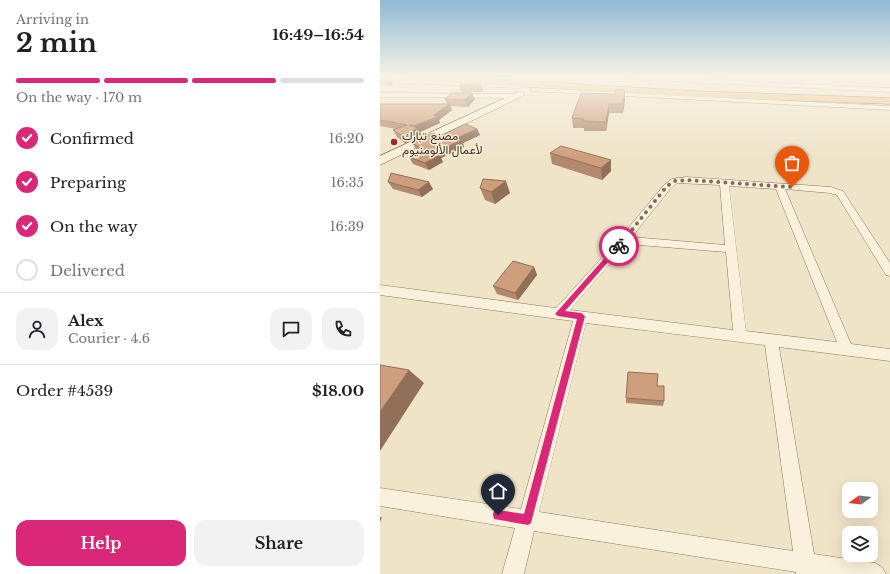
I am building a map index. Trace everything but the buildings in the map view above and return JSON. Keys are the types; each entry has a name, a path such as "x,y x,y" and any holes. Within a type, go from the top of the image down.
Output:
{"main road":[{"path":"380,161 496,104"}],"street":[{"path":"793,104 890,108"},
{"path":"850,104 854,107"},
{"path":"558,314 624,240 667,186 675,181 724,182 779,186 831,190 840,193 890,272"},
{"path":"724,182 740,336"},
{"path":"779,186 847,350"},
{"path":"624,240 731,249"},
{"path":"380,290 463,302 890,355"},
{"path":"513,574 581,316"},
{"path":"771,340 806,569"},
{"path":"380,497 528,519 806,569 875,574"}],"way so far":[{"path":"619,246 667,186 675,181 687,180 792,187"}],"place":[{"name":"مصنع تبارك لأعمال الألومنيوم","path":"394,142"}],"route":[{"path":"498,515 528,519 581,316 558,314 619,246"}]}
